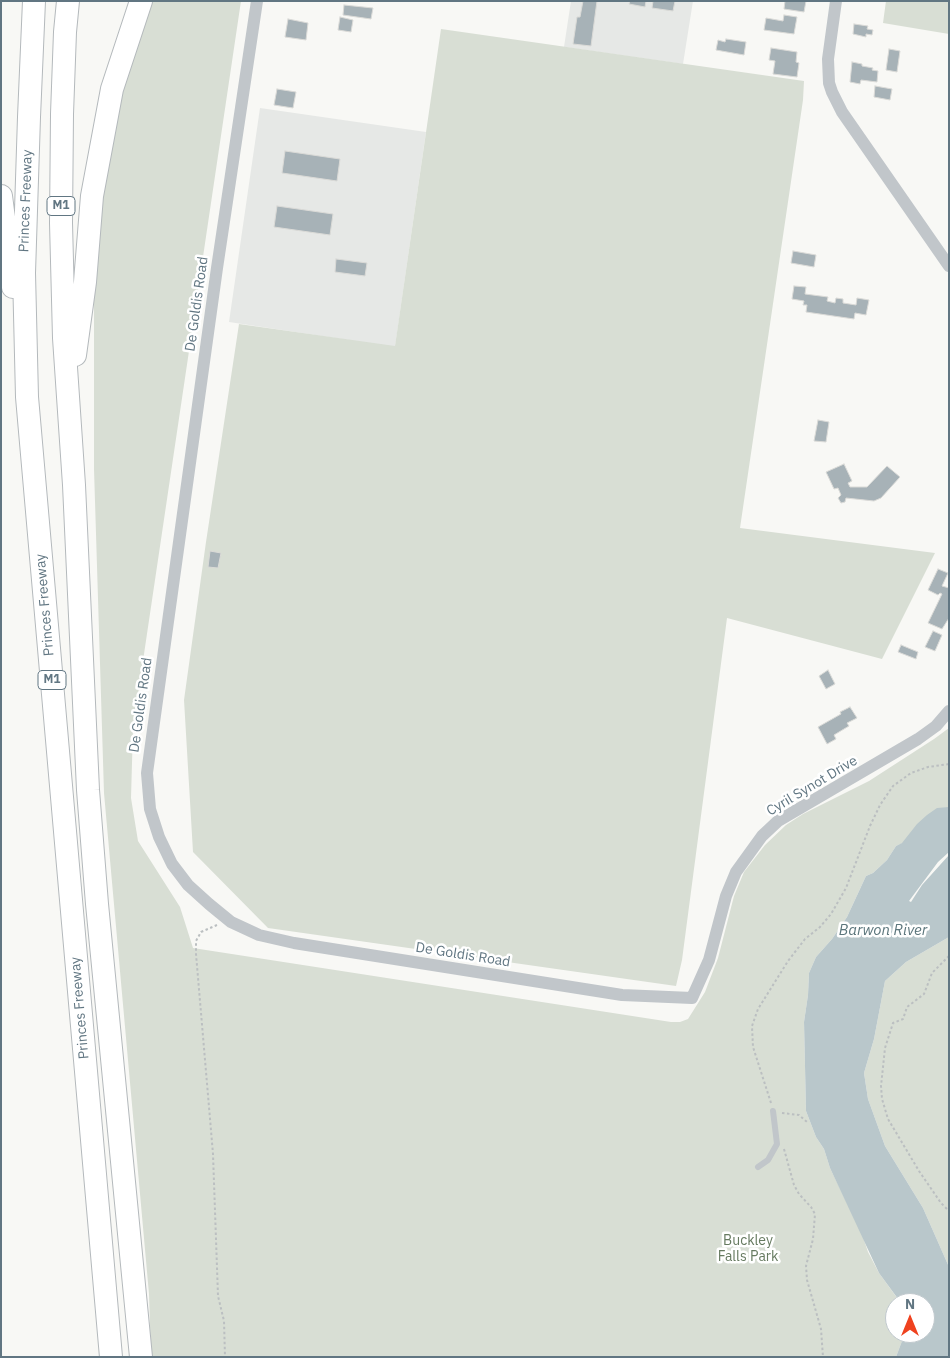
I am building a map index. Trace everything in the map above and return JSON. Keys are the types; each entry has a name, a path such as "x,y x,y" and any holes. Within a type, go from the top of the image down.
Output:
{"highway":[{"name":"Princes Freeway","path":"34,1 24,273 27,397 111,1357"},
{"name":"Princes Freeway","path":"68,1 64,60 61,223 64,338 74,485 88,790 97,904 141,1357"},
{"path":"68,410 85,282 92,196 112,89 141,1"},
{"path":"1,196 27,397"}],"street":[{"name":"De Goldis Road","path":"257,1 212,307 148,773 150,809 159,837 172,864 188,885 231,922 259,935 294,944 622,995 692,998"},
{"path":"836,1 828,59 828,76 832,92 842,112 949,266"},
{"name":"Cyril Synot Drive","path":"692,998 709,960 726,896 736,872 762,836 778,821 918,739 936,726 949,711"}],"lane":[{"path":"758,1167 768,1160 777,1144 773,1111"}],"path":[{"path":"808,1122 799,1115 773,1111 753,1047 752,1026 758,1009 788,961 805,939 820,927 831,914 846,888 880,805 893,786 911,773 928,767 949,764"},
{"path":"224,1357 224,1321 218,1296 213,1154 196,941 202,932 213,926 231,922"},
{"path":"949,956 932,973 924,994 907,1007 903,1019 893,1023 885,1048 881,1086 882,1099 888,1119 919,1171 949,1211"},
{"path":"777,1144 783,1148 794,1186 815,1214 815,1226 806,1273 810,1295 821,1329 823,1357"}],"shaded area":[{"path":"571,1 693,1 683,64 564,47"},
{"path":"260,108 426,132 395,347 229,322"}],"green space":[{"name":"Buckley Falls Park","path":"148,1 241,1 133,728 131,798 138,841 180,907 193,948 680,1022 688,1019 705,992 718,958 734,896 744,872 765,845 786,825 803,814 869,781 949,728 949,807 903,843 896,846 887,860 873,873 866,876 847,917 832,939 816,957 809,973 804,1022 806,1111 816,1137 824,1149 830,1168 862,1234 868,1252 879,1273 893,1293 885,1293 885,1343 901,1343 896,1357 151,1357 149,1294 104,793 94,469 94,301 99,203 120,84"},
{"path":"886,1 949,1 949,34 883,23"},
{"path":"441,29 804,81 803,100 740,528 935,553 882,659 727,618 682,960 676,986 268,928 193,852 184,700 239,324 395,346"},
{"path":"949,937 949,1267 923,1208 885,1146 868,1099 864,1073 874,1039 885,981 906,962"}],"water":[{"name":"Barwon River","path":"949,807 949,852 938,862 909,901 911,902 922,885 949,855 949,937 906,962 885,981 874,1039 864,1073 868,1099 885,1146 923,1208 949,1267 949,1357 896,1357 901,1343 935,1343 935,1293 894,1293 879,1273 830,1168 824,1149 816,1137 806,1111 804,1022 809,973 816,957 832,939 847,917 866,876 873,873 887,860 896,846 902,843 917,824 937,808"}],"building":[{"path":"583,1 597,1 591,46 573,44 577,17 580,17"},
{"path":"630,1 646,1 645,7 629,4"},
{"path":"653,1 675,1 673,11 652,8"},
{"path":"785,1 806,1 804,12 784,9"},
{"path":"344,5 373,8 371,19 343,15"},
{"path":"784,15 797,17 794,34 764,30 766,18 783,21"},
{"path":"340,17 353,20 351,32 338,30"},
{"path":"288,19 308,23 306,40 285,37"},
{"path":"854,24 868,26 867,29 873,30 872,35 866,34 866,37 853,34"},
{"path":"726,39 746,42 744,55 716,50 718,40 725,42"},
{"path":"771,48 797,52 796,62 799,63 797,77 773,74 775,61 769,60"},
{"path":"889,49 900,51 897,72 886,70"},
{"path":"852,62 878,71 877,82 861,80 860,84 850,82"},
{"path":"875,86 892,89 890,100 874,97"},
{"path":"277,89 296,92 293,108 274,105"},
{"path":"285,151 340,159 337,181 282,173"},
{"path":"277,206 333,214 330,235 274,227"},
{"path":"793,251 816,255 814,267 791,263"},
{"path":"336,259 367,263 365,276 335,272"},
{"path":"794,286 806,287 805,294 828,297 827,301 835,303 836,298 843,299 843,303 856,305 857,298 869,300 866,315 855,313 854,319 806,312 807,305 803,305 804,301 792,299"},
{"path":"818,420 829,422 826,442 814,441"},
{"path":"844,464 852,481 848,483 850,487 867,487 887,466 900,477 881,498 874,501 846,498 845,502 841,503 838,498 841,495 838,488 834,489 826,472"},
{"path":"210,551 221,553 218,568 208,567"},
{"path":"938,569 948,573 942,586 949,588 949,618 942,629 928,623 942,594 938,595 928,590"},
{"path":"933,631 942,635 935,651 925,647"},
{"path":"901,645 918,652 916,659 898,652"},
{"path":"828,670 835,684 826,689 819,676"},
{"path":"850,707 857,718 847,723 849,726 834,735 836,739 827,744 818,727"}]}
